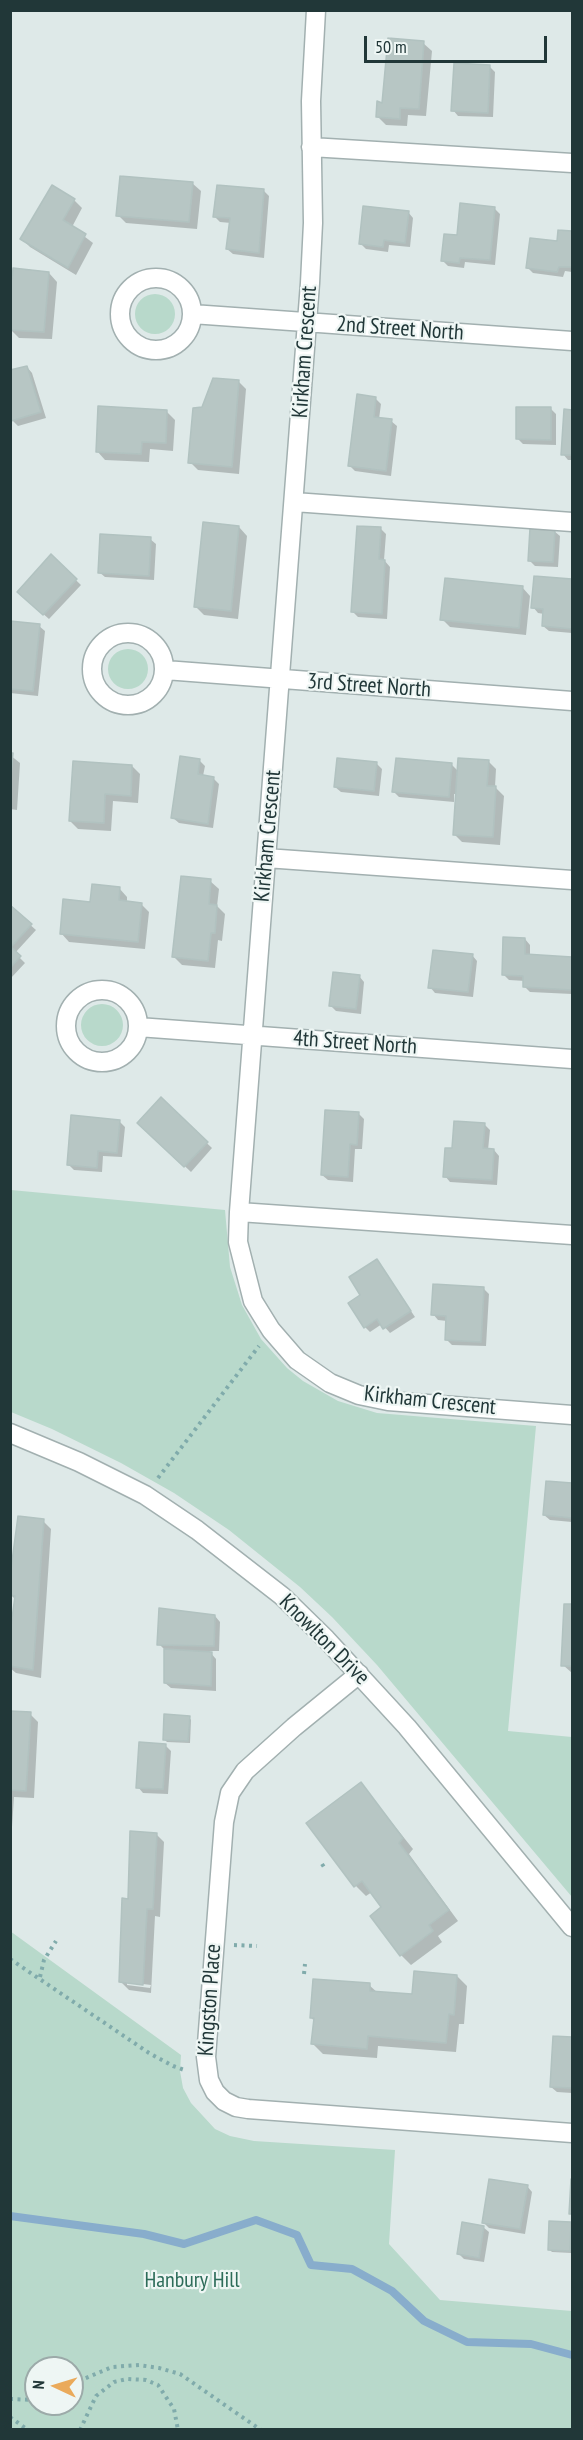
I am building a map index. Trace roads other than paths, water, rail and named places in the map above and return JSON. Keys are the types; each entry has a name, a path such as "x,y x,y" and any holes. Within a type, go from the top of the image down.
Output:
{"street":[{"name":"Kirkham Crescent","path":"316,10 312,66 313,223 294,502 239,1212 238,1242 243,1270 253,1301 271,1330 297,1360 330,1383 359,1395 388,1401 573,1415"},
{"path":"311,147 573,163"},
{"path":"154,278 166,279 177,284 185,292 192,314 190,327 184,337 176,345 164,350 146,349 130,340 123,330 120,318 125,296 133,287 154,278"},
{"name":"2nd Street North","path":"192,314 573,341"},
{"path":"294,502 573,522"},
{"path":"120,634 138,634 149,639 158,648 165,670 156,693 148,700 136,705 124,706 113,703 103,696 92,675 92,663 96,652 104,642 120,634"},
{"name":"3rd Street North","path":"165,670 573,701"},
{"path":"266,858 573,880"},
{"path":"100,989 112,990 131,1004 138,1027 136,1039 125,1053 109,1062 85,1059 72,1046 65,1030 66,1017 78,997 100,989"},
{"name":"4th Street North","path":"138,1027 573,1059"},
{"path":"239,1212 573,1235"},
{"name":"Knowlton Drive","path":"10,1433 79,1462 145,1496 197,1530 282,1596 359,1674 407,1727 573,1927"},
{"name":"Kingston Place","path":"359,1674 245,1770 230,1793 225,1807 206,2057 208,2076 215,2092 224,2101 236,2107 248,2109 573,2133"}],"waterway":[{"path":"10,2216 144,2234 184,2244 256,2220 297,2235 311,2265 352,2269 392,2291 424,2321 467,2342 531,2344 572,2355"}],"park label":[{"name":"Hanbury Hill","path":"192,2281"}]}
